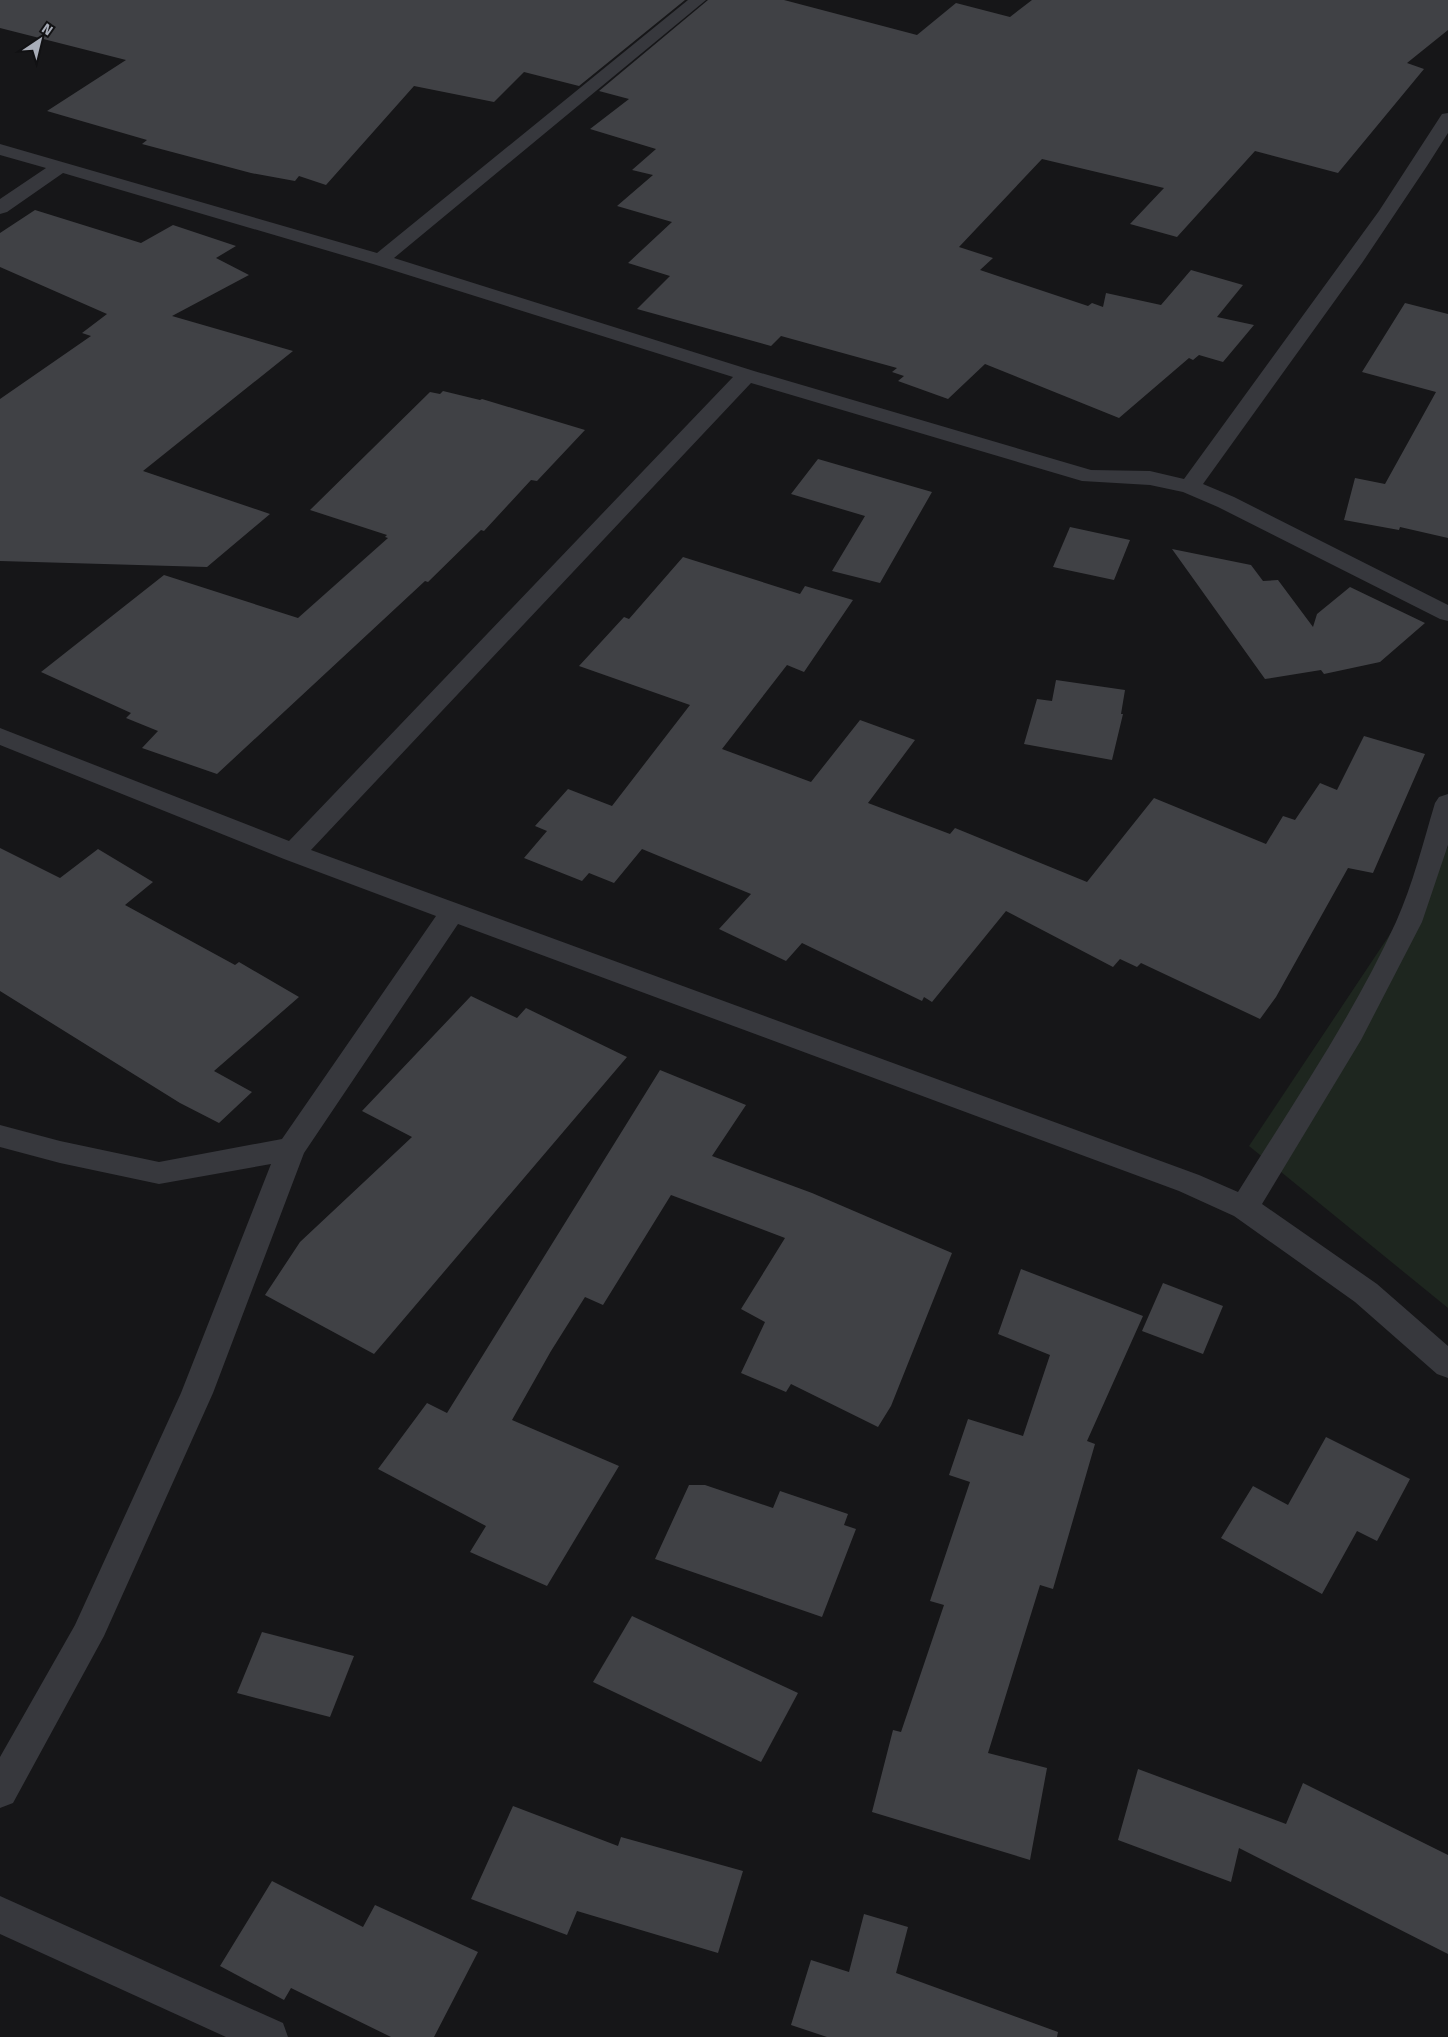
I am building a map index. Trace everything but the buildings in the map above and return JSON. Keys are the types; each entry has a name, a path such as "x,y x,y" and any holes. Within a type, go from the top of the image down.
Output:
{"street":[{"path":"380,260 698,0"},
{"path":"1190,487 1242,412 1439,150 1448,118"},
{"path":"0,149 380,260 747,375 1090,476 1150,478 1190,487 1226,502 1448,614"},
{"path":"0,208 61,166"},
{"path":"293,853 747,375"},
{"path":"0,736 293,853 1189,1183 1244,1208 1366,1293 1448,1365"},
{"path":"1244,1208 1351,1033 1408,922 1424,882 1448,803"},
{"path":"0,1791 87,1636 197,1394 291,1149 453,912"},
{"path":"0,1136 60,1152 159,1173 291,1149"},
{"path":"0,1915 269,2037"}],"shaded area":[{"path":"1448,847 1448,1308 1249,1146"}]}
